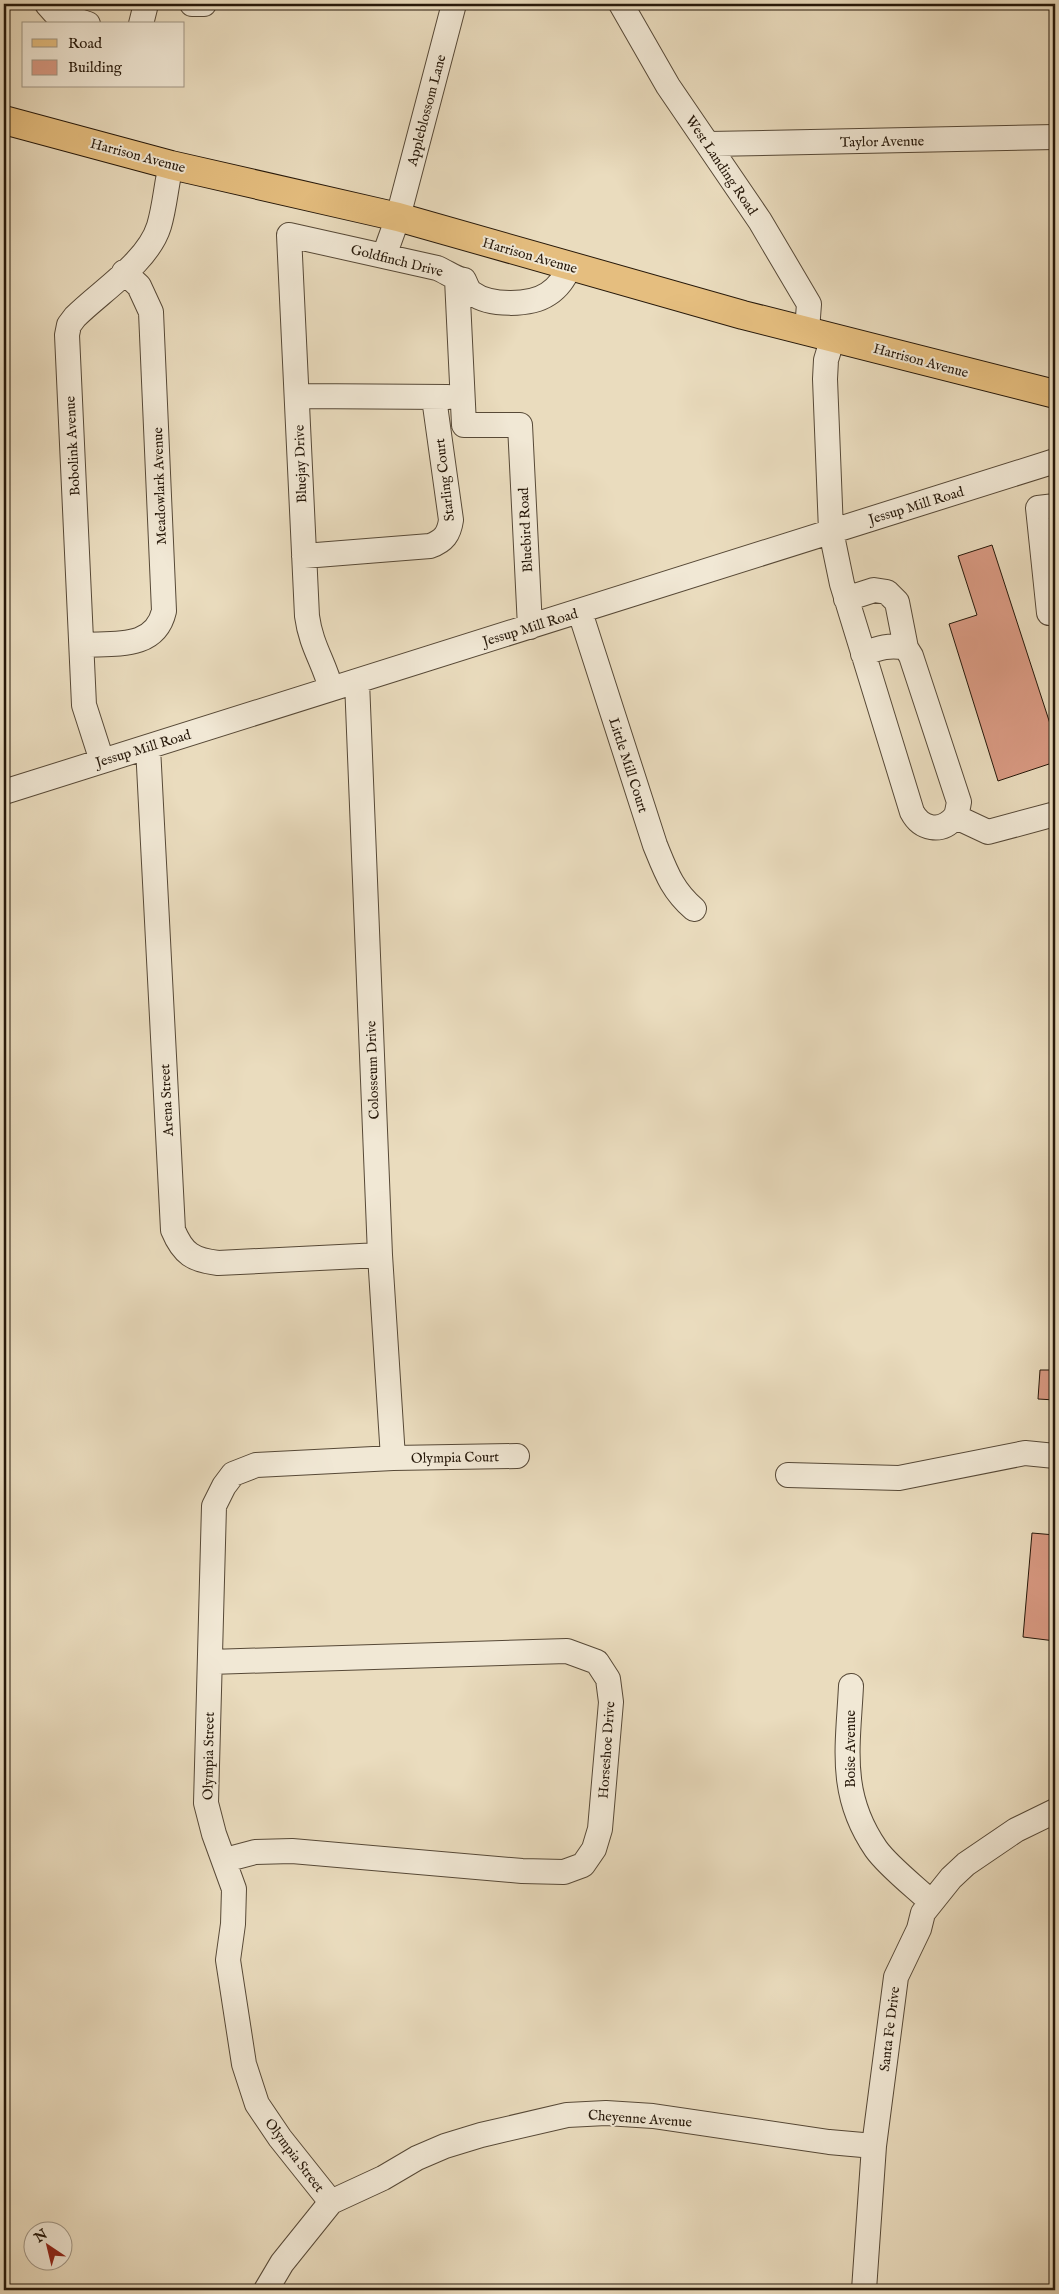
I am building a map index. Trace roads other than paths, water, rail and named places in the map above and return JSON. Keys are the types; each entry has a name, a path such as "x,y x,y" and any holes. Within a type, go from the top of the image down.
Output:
{"main road":[{"name":"Harrison Avenue","path":"4,120 170,165 398,216 570,267 743,315 1055,394"}],"street":[{"path":"47,4 55,13 82,22"},
{"path":"142,22 146,4"},
{"path":"192,4 204,4"},
{"name":"Appleblossom Lane","path":"384,256 398,216 454,4"},
{"name":"West Landing Road","path":"621,4 668,86 760,221 809,304 807,330"},
{"name":"Taylor Avenue","path":"709,144 1055,137"},
{"name":"Bobolink Avenue","path":"102,761 84,705 67,334 69,325 75,316 144,253 159,226 170,165"},
{"name":"Goldfinch Drive","path":"289,235 437,268 450,273 457,279 464,280 470,293 489,301 531,300 546,296 559,286 570,267"},
{"name":"Bluejay Drive","path":"289,235 304,556 310,634 331,689"},
{"name":"Meadowlark Avenue","path":"82,645 141,640 154,633 161,622 164,611 151,312 139,286 124,272"},
{"path":"438,428 464,425 457,279"},
{"path":"833,337 826,360 825,379 831,531 846,599 916,820 923,826 933,829 946,825 956,816 959,802 911,656 906,648 897,602 887,592 874,590 846,599"},
{"path":"298,396 462,397"},
{"name":"Starling Court","path":"304,556 430,546 446,537 451,520 434,398"},
{"name":"Bluebird Road","path":"464,425 520,425 530,627"},
{"name":"Jessup Mill Road","path":"4,792 1055,461"},
{"path":"1055,506 1038,508 1049,613 1055,613"},
{"name":"Little Mill Court","path":"580,612 655,845 670,881 679,896 694,910"},
{"path":"864,654 885,646 906,648"},
{"name":"Colosseum Drive","path":"357,681 380,1255 393,1458"},
{"name":"Arena Street","path":"148,747 173,1230 180,1247 199,1261 218,1263 380,1255"},
{"path":"956,816 988,832 1055,814"},
{"path":"788,1475 899,1478 1025,1452 1055,1456"},
{"name":"Olympia Court","path":"393,1458 517,1456"},
{"name":"Olympia Street","path":"331,2202 280,2138 258,2104 244,2064 228,1960 233,1924 234,1889 214,1834 206,1803 214,1506 224,1486 233,1474 256,1465 393,1458"},
{"name":"Horseshoe Drive","path":"210,1662 567,1651 597,1662 608,1679 611,1702 600,1829 594,1849 583,1865 564,1872 522,1871 292,1851 255,1852 225,1860"},
{"name":"Boise Avenue","path":"851,1686 847,1773 850,1796 876,1849 931,1902"},
{"name":"Santa Fe Drive","path":"864,2290 874,2146 896,1978 919,1929 923,1913 966,1864 1016,1830 1055,1811"},
{"name":"Cheyenne Avenue","path":"331,2202 445,2146 567,2115 606,2113 653,2116 829,2142 874,2146"},
{"path":"266,2290 282,2263 331,2202"}]}
